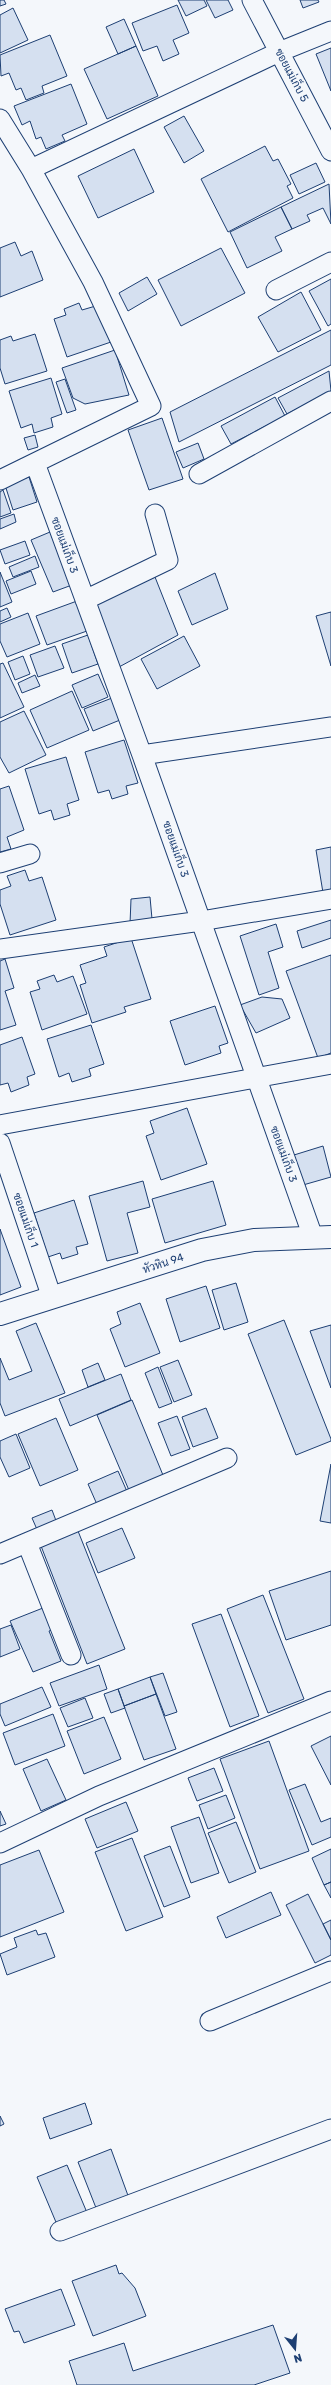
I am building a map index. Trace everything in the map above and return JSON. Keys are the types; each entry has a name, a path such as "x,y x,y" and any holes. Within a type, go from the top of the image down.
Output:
{"street":[{"name":"ซอยแม่เก็บ 5","path":"252,0 331,151"},
{"path":"30,169 280,52 331,31"},
{"path":"0,119 30,169 93,282 150,406 0,480"},
{"path":"276,290 331,262"},
{"path":"199,474 331,401"},
{"name":"ซอยแม่เก็บ 3","path":"35,463 142,755 257,1078 322,1237"},
{"path":"85,600 168,560 155,514"},
{"path":"142,755 331,727"},
{"path":"0,863 30,854"},
{"path":"0,949 201,920 331,899"},
{"path":"0,1125 331,1064"},
{"name":"ซอยแม่เก็บ 1","path":"0,1143 52,1298"},
{"name":"หัวหิน 94","path":"0,1314 202,1250 254,1240 322,1237"},
{"path":"0,1554 227,1458"},
{"path":"27,1543 71,1655"},
{"path":"0,1843 100,1796 331,1701"},
{"path":"210,2021 331,1971"},
{"path":"60,2231 331,2129"}],"building":[{"path":"0,0 4,0 6,4 0,6"},
{"path":"178,0 204,0 207,6 186,16"},
{"path":"206,0 228,0 233,10 215,18"},
{"path":"300,0 318,0 319,2 303,8"},
{"path":"177,5 189,33 173,40 179,54 163,61 157,46 143,51 132,23"},
{"path":"13,8 28,40 0,53 0,15"},
{"path":"124,19 136,46 118,54 106,27"},
{"path":"50,35 67,76 42,86 44,93 26,100 21,88 16,90 9,73 1,76 0,55"},
{"path":"136,46 158,96 107,119 84,69"},
{"path":"331,48 331,91 316,54"},
{"path":"71,84 87,124 62,135 65,141 46,149 41,137 36,139 30,121 22,125 14,106"},
{"path":"184,116 204,151 184,163 164,127"},
{"path":"265,146 273,161 278,159 291,184 287,186 293,198 228,232 201,179"},
{"path":"134,149 154,192 98,218 78,176"},
{"path":"316,163 325,182 299,194 290,175"},
{"path":"329,184 331,224 323,208 307,215 310,221 292,229 281,207"},
{"path":"281,207 292,229 275,237 282,251 247,268 230,232"},
{"path":"15,242 21,256 32,251 43,280 0,297 0,248"},
{"path":"221,248 245,293 181,326 158,280"},
{"path":"147,277 157,294 128,311 119,293"},
{"path":"331,279 331,324 328,326 309,291"},
{"path":"301,292 321,330 278,352 258,317"},
{"path":"79,303 82,310 99,305 111,342 67,357 54,319 66,315 64,309"},
{"path":"331,330 331,365 179,442 170,412"},
{"path":"35,334 47,371 5,384 0,368 0,340 11,336 13,341"},
{"path":"115,350 129,395 85,404 73,398 62,368"},
{"path":"329,371 331,391 287,414 278,398"},
{"path":"51,378 62,414 51,418 53,427 34,433 32,424 21,428 9,391"},
{"path":"65,379 76,410 67,413 56,382"},
{"path":"275,397 285,416 231,444 221,426"},
{"path":"162,418 183,479 149,490 128,430"},
{"path":"35,435 38,447 28,450 24,438"},
{"path":"198,443 204,459 183,468 176,452"},
{"path":"29,477 37,502 13,510 5,485"},
{"path":"3,490 11,513 0,517 0,492"},
{"path":"14,514 16,522 0,529 0,519"},
{"path":"50,532 72,585 53,592 31,540"},
{"path":"25,541 30,555 5,564 0,550"},
{"path":"35,556 39,567 13,577 9,567"},
{"path":"31,571 36,584 11,594 6,581"},
{"path":"0,572 12,602 0,607"},
{"path":"215,573 228,609 192,625 178,591"},
{"path":"155,577 178,635 119,667 96,604"},
{"path":"77,601 87,631 47,645 36,616"},
{"path":"7,608 11,617 0,622 0,611"},
{"path":"331,612 331,666 316,616"},
{"path":"28,613 40,644 7,657 0,641 0,624"},
{"path":"88,635 98,664 72,673 62,644"},
{"path":"184,636 200,666 157,689 141,659"},
{"path":"55,646 64,668 38,677 30,655"},
{"path":"23,656 30,674 15,680 8,662"},
{"path":"3,663 24,707 0,718 0,664"},
{"path":"98,674 108,697 82,708 72,685"},
{"path":"35,675 40,686 22,693 18,683"},
{"path":"72,691 89,730 47,748 30,710"},
{"path":"112,698 120,720 93,731 84,709"},
{"path":"24,711 46,755 9,773 0,757 0,722"},
{"path":"124,740 138,783 126,786 128,794 112,799 109,790 98,793 85,752"},
{"path":"66,757 79,800 67,804 70,815 54,820 51,810 39,814 25,769"},
{"path":"9,786 24,830 7,837 11,849 0,852 0,789"},
{"path":"331,847 331,904 325,905 316,850"},
{"path":"25,870 29,881 42,877 56,920 10,935 0,904 0,890 11,886 7,876"},
{"path":"150,897 152,919 130,924 131,899"},
{"path":"331,920 331,938 302,948 297,931"},
{"path":"276,924 283,947 268,952 279,988 259,995 240,936"},
{"path":"131,938 151,999 124,1007 126,1012 92,1023 80,985 86,983 80,965 107,956 104,947"},
{"path":"331,955 331,1053 318,1058 286,971"},
{"path":"5,959 14,988 5,991 16,1025 0,1030 0,961"},
{"path":"54,975 57,982 73,976 87,1014 42,1030 30,992 40,989 37,981"},
{"path":"262,997 282,999 290,1018 256,1033 240,1005"},
{"path":"215,1006 228,1043 219,1046 221,1053 185,1065 170,1021"},
{"path":"91,1025 104,1064 89,1069 91,1076 72,1082 69,1073 59,1077 47,1039"},
{"path":"22,1037 35,1074 27,1077 29,1085 11,1092 8,1083 0,1085 0,1045"},
{"path":"187,1108 207,1164 161,1180 146,1136 154,1133 150,1121"},
{"path":"323,1146 331,1177 303,1185 294,1155"},
{"path":"143,1181 150,1207 127,1213 138,1253 107,1261 89,1196"},
{"path":"213,1181 226,1225 165,1243 152,1199"},
{"path":"74,1200 88,1244 76,1247 78,1254 62,1259 60,1253 48,1257 34,1213"},
{"path":"0,1229 21,1287 0,1295"},
{"path":"236,1283 248,1322 224,1330 212,1290"},
{"path":"206,1286 220,1328 180,1342 166,1299"},
{"path":"140,1303 160,1353 125,1367 110,1329 121,1324 117,1312"},
{"path":"284,1320 331,1439 331,1441 296,1455 248,1334"},
{"path":"36,1323 65,1393 5,1416 0,1403 0,1358 9,1380 32,1371 16,1331"},
{"path":"331,1325 331,1388 310,1331"},
{"path":"178,1360 192,1395 174,1402 160,1367"},
{"path":"98,1363 105,1380 88,1387 82,1370"},
{"path":"158,1367 172,1403 159,1408 145,1373"},
{"path":"121,1374 131,1400 70,1426 59,1399"},
{"path":"132,1400 165,1480 131,1495 97,1415"},
{"path":"206,1408 218,1438 193,1447 182,1417"},
{"path":"177,1416 190,1449 171,1456 158,1423"},
{"path":"56,1418 78,1470 40,1486 18,1434"},
{"path":"16,1434 30,1468 9,1477 0,1457 0,1441"},
{"path":"331,1464 331,1523 320,1521"},
{"path":"118,1471 129,1496 99,1509 88,1484"},
{"path":"52,1510 58,1526 39,1534 32,1518"},
{"path":"122,1528 135,1558 98,1573 86,1543"},
{"path":"78,1531 125,1649 87,1664 41,1546"},
{"path":"331,1571 331,1625 286,1640 269,1591"},
{"path":"263,1595 304,1699 268,1713 227,1609"},
{"path":"48,1606 57,1628 49,1631 61,1661 33,1672 10,1621"},
{"path":"221,1614 259,1716 230,1727 192,1624"},
{"path":"11,1625 20,1649 0,1657 0,1629"},
{"path":"99,1665 107,1689 59,1706 50,1683"},
{"path":"163,1673 177,1712 165,1716 150,1677"},
{"path":"150,1677 156,1694 124,1706 118,1689"},
{"path":"42,1687 51,1707 5,1726 0,1714 0,1704"},
{"path":"118,1689 125,1708 111,1713 104,1694"},
{"path":"156,1694 176,1749 144,1760 124,1706"},
{"path":"85,1698 93,1718 68,1727 60,1708"},
{"path":"53,1714 65,1746 15,1765 3,1733"},
{"path":"104,1717 121,1759 84,1774 67,1731"},
{"path":"331,1736 331,1785 311,1746"},
{"path":"269,1741 309,1851 260,1869 220,1759"},
{"path":"47,1759 66,1800 41,1811 23,1769"},
{"path":"214,1768 223,1791 197,1801 188,1778"},
{"path":"305,1784 321,1822 331,1818 331,1837 312,1845 289,1790"},
{"path":"226,1795 235,1818 208,1829 199,1805"},
{"path":"126,1802 138,1831 97,1848 85,1819"},
{"path":"0,1811 6,1824 0,1826"},
{"path":"199,1817 219,1873 191,1883 171,1827"},
{"path":"236,1822 256,1872 229,1883 208,1833"},
{"path":"132,1838 163,1917 126,1931 95,1852"},
{"path":"170,1846 190,1897 164,1907 144,1856"},
{"path":"331,1849 331,1882 324,1885 312,1858"},
{"path":"39,1850 64,1912 0,1937 0,1865"},
{"path":"331,1882 331,1898 324,1885"},
{"path":"271,1892 281,1915 226,1938 217,1917"},
{"path":"308,1894 331,1940 331,1955 315,1963 286,1905"},
{"path":"331,1920 331,1940 323,1924"},
{"path":"36,1930 38,1935 46,1933 55,1957 7,1975 0,1954 17,1947 14,1938"},
{"path":"85,2103 92,2124 50,2139 43,2118"},
{"path":"0,2116 4,2124 0,2126"},
{"path":"111,2149 130,2201 98,2213 78,2162"},
{"path":"67,2165 88,2215 58,2227 37,2177"},
{"path":"116,2265 119,2274 122,2273 135,2288 146,2316 93,2336 72,2281"},
{"path":"61,2289 75,2325 24,2343 19,2331 14,2332 5,2309"},
{"path":"273,2325 290,2373 254,2385 77,2385 69,2361 124,2343 133,2371"}]}
